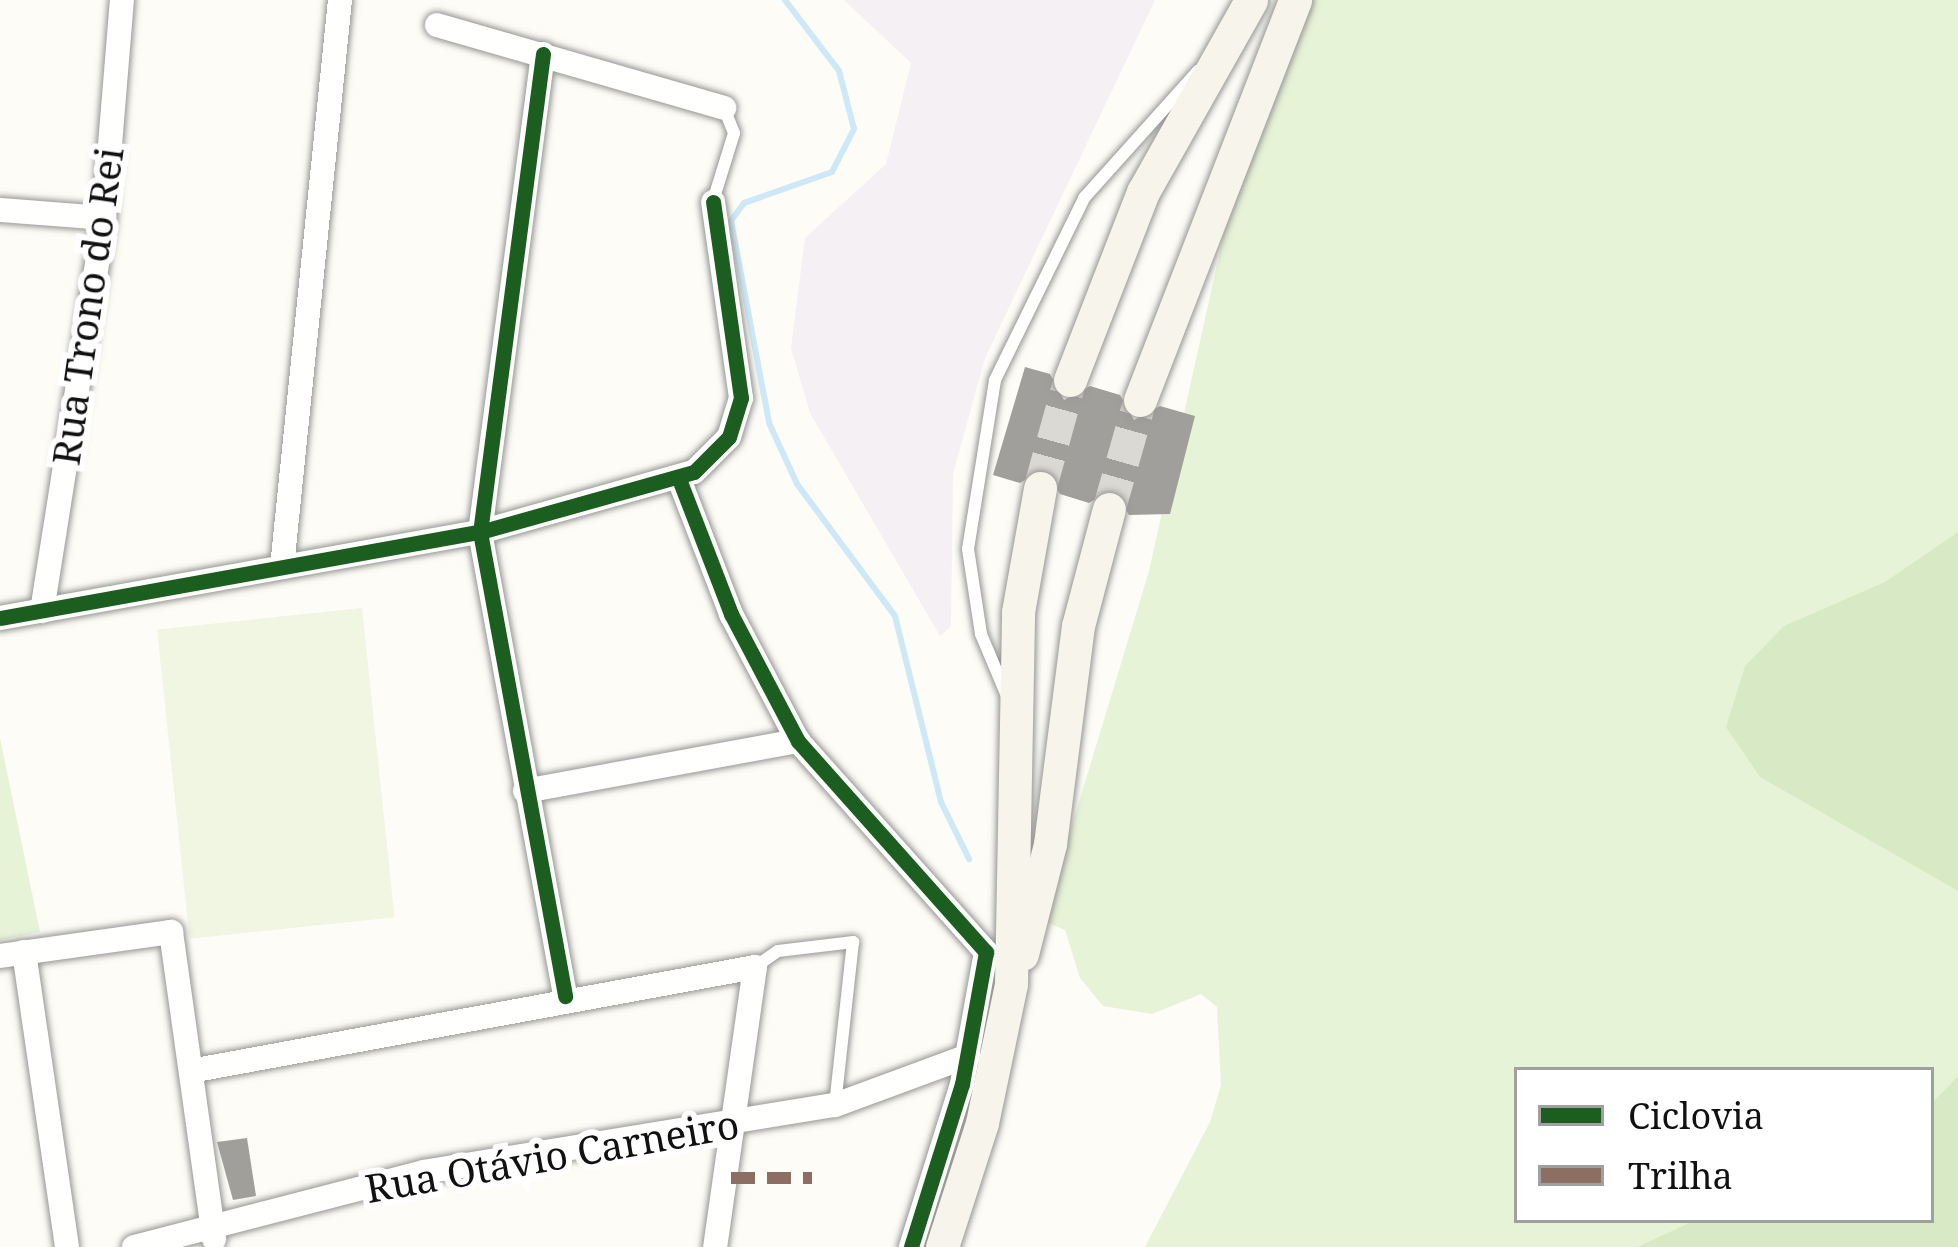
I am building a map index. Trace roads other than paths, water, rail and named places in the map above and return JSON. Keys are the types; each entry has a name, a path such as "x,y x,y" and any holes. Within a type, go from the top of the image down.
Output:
{"main road":[{"path":"1070,380 1143,192 1251,0"},
{"path":"1140,400 1295,0"},
{"path":"1011,983 1020,583 1040,488"},
{"path":"942,1247 982,1123 1011,983 1043,880 1073,652 1109,509"}],"street":[{"name":"Rua Trono do Rei","path":"42,611 104,218 122,0"},
{"path":"282,567 340,0"},
{"path":"437,25 724,108"},
{"path":"544,54 480,532 565,996"},
{"path":"0,618 480,532 679,479 717,455 741,398 712,202"},
{"path":"0,210 104,218"},
{"path":"679,479 731,614 798,741 986,952 968,1056 911,1247"},
{"path":"525,791 798,741"},
{"path":"67,1247 12,954 171,932 196,1070 215,1240"},
{"path":"196,1070 565,996 755,967 715,1247"},
{"name":"Rua Otávio Carneiro","path":"134,1247 215,1240 242,1214 424,1172 835,1105 968,1056"}],"lane":[{"path":"1016,712 986,648 969,578 970,505 995,380 1084,197 1153,113 1227,48"},
{"path":"712,202 734,133 724,108"},
{"path":"755,967 778,951 853,942 835,1105"}],"waterway":[{"path":"785,0 839,71 854,129 832,172 744,203 731,221 769,423 797,484 895,616 941,802 969,859"}],"tunnel":[{"path":"1040,488 1070,380"},
{"path":"1109,509 1140,400"}]}
